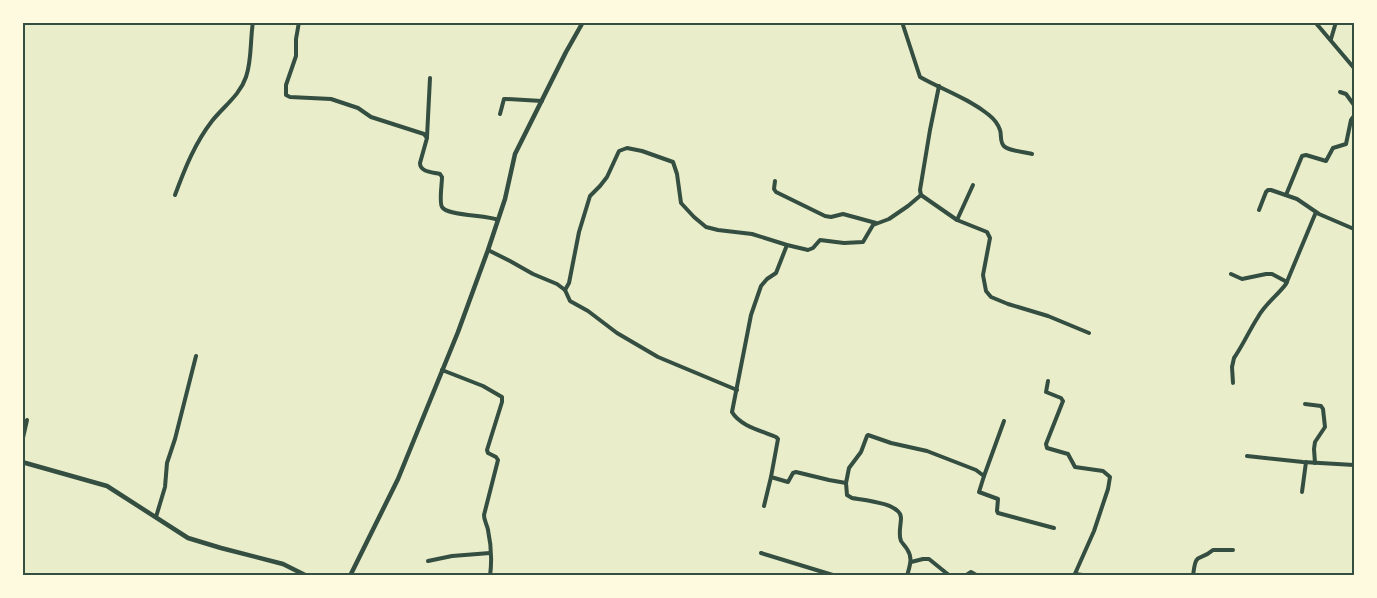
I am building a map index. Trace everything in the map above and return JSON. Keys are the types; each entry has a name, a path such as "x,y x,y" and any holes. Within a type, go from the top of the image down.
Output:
{"street":[{"path":"175,195 185,168 200,139 238,93 246,77 250,62 253,22"},
{"path":"299,22 296,56 286,85 286,95 331,99 358,108 371,117 421,132 427,138"},
{"path":"350,576 398,479 458,332 505,199 515,154 583,22"},
{"path":"902,22 920,77 973,104 995,120 1002,134 1001,142 1006,148 1032,154"},
{"path":"1315,22 1354,68"},
{"path":"1330,40 1336,22"},
{"path":"430,78 427,138 420,166 442,177 441,204 447,211 498,220"},
{"path":"939,86 920,190 921,195 957,220 989,234 983,275 986,291 992,297 1089,333"},
{"path":"1340,92 1348,96 1354,105"},
{"path":"500,114 504,99 542,101"},
{"path":"1286,195 1302,156 1326,161 1334,148 1346,144 1354,116"},
{"path":"565,290 569,283 579,232 590,196 607,177 619,151 625,148 673,162 678,174 681,204 706,227 752,234 808,250 813,249 820,240 836,243 861,243 877,223 889,219 921,195"},
{"path":"775,181 776,192 825,216 843,214 877,223"},
{"path":"957,220 973,185"},
{"path":"1259,210 1268,190 1271,190 1297,199 1330,220 1354,229"},
{"path":"1233,383 1234,358 1258,316 1287,282 1316,212"},
{"path":"764,507 778,439 734,416 733,409 751,315 761,286 776,273 787,245"},
{"path":"488,250 565,290 570,301 643,349 672,364 737,390"},
{"path":"1231,274 1242,279 1272,274 1287,282"},
{"path":"156,517 165,487 167,464 196,356"},
{"path":"442,370 483,386 502,397 487,450 498,460 484,515 484,521 488,526 490,576"},
{"path":"1048,381 1046,392 1063,401 1046,444 1047,448 1068,454 1075,467 1103,471 1110,477 1094,531 1075,575 1090,576"},
{"path":"1305,404 1323,408 1325,426 1317,437 1314,449 1315,462"},
{"path":"22,442 27,420"},
{"path":"1004,421 979,492 998,499 998,513 1054,528"},
{"path":"907,576 911,562 900,537 900,512 888,505 847,495 846,483 849,468 861,452 868,435 927,451 976,470 984,476"},
{"path":"1247,456 1354,465"},
{"path":"22,462 107,486 188,538 283,564 307,576"},
{"path":"1302,492 1306,462"},
{"path":"771,477 788,482 796,472 846,483"},
{"path":"1193,576 1196,559 1214,550 1233,550"},
{"path":"428,561 452,556 490,553"},
{"path":"761,554 836,576"},
{"path":"911,562 929,559 950,576"},
{"path":"965,576 971,572 978,576"}]}
